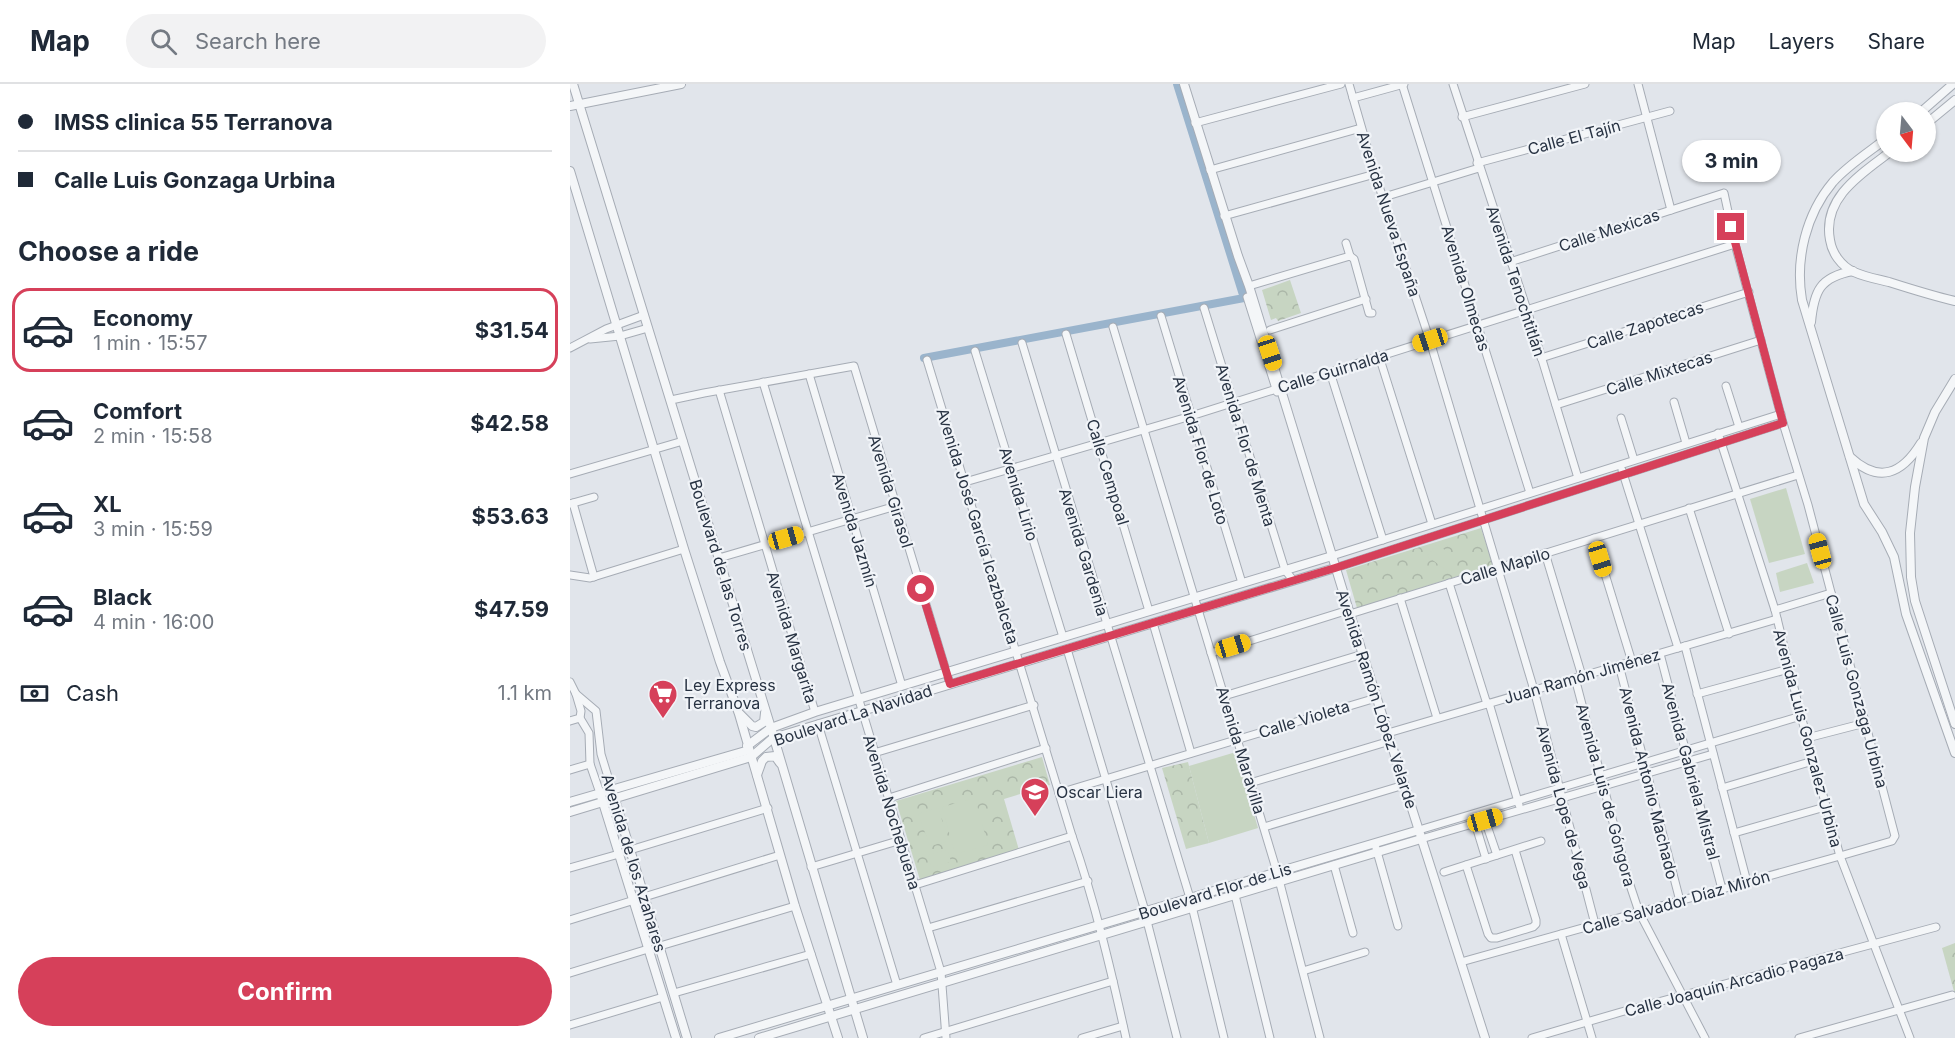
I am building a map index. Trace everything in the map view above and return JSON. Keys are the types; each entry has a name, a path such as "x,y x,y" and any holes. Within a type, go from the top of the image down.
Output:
{"street":[{"path":"574,105 681,84"},
{"name":"Avenida Ramón López Velarde","path":"1184,84 1485,1038"},
{"path":"1196,123 1341,84"},
{"name":"Avenida Nueva España","path":"1349,84 1375,174 1430,340 1534,690"},
{"path":"1353,98 1403,84"},
{"name":"Avenida Olmecas","path":"1403,84 1530,493"},
{"name":"Avenida Tenochtitlán","path":"1453,84 1527,310 1578,478"},
{"path":"1462,117 1585,84"},
{"path":"1638,84 1671,210"},
{"path":"1932,102 1953,84"},
{"name":"Boulevard de las Torres","path":"573,90 574,105 671,400 863,1038"},
{"path":"1936,116 1955,100"},
{"name":"Calle El Tajín","path":"1384,197 1478,166 1670,111"},
{"path":"1210,170 1361,128"},
{"path":"1876,146 1834,182 1810,221 1801,252 1799,285 1864,504 1882,532 1893,556 1909,623 1955,753"},
{"path":"1853,272 1838,259 1831,245 1828,229 1830,213 1851,182 1877,162"},
{"name":"Boulevard de las Torres","path":"570,171 684,549 739,714 795,906 838,1038"},
{"path":"1224,216 1375,174"},
{"name":"Calle Mexicas","path":"1510,262 1724,193"},
{"name":"Calle Luis Gonzaga Urbina","path":"1724,193 1735,244 1780,414 1808,505 1895,834 1892,841"},
{"path":"1346,243 1350,256 1354,259 1369,313 1372,314"},
{"name":"Calle Guirnalda","path":"965,482 1191,416 1735,244"},
{"path":"1249,286 1350,256"},
{"path":"1810,326 1813,302 1819,288 1837,274 1853,272 1953,302"},
{"name":"Calle Zapotecas","path":"1541,358 1749,292"},
{"path":"1247,297 1279,388"},
{"path":"1270,330 1366,299"},
{"name":"Avenida Flor de Menta","path":"1204,308 1285,570 1293,580"},
{"path":"570,348 616,325 644,315"},
{"name":"Avenida Flor de Loto","path":"1161,316 1242,583"},
{"name":"Avenida Maravilla","path":"1113,327 1264,827 1320,1038"},
{"path":"587,339 620,336 648,328"},
{"name":"Calle Cempoal","path":"1066,334 1149,611"},
{"name":"Calle Mixtecas","path":"1556,405 1761,340"},
{"name":"Avenida Gardenia","path":"1022,343 1190,898 1224,1038"},
{"name":"Avenida Lirio","path":"975,351 1063,637"},
{"path":"1379,356 1432,524"},
{"name":"Avenida José García Icazbalceta","path":"927,360 1034,705 1072,836 1088,881 1126,1038"},
{"name":"Avenida Girasol","path":"809,374 854,366 950,684"},
{"path":"1330,372 1383,540"},
{"path":"671,400 809,374"},
{"name":"Avenida Jazmín","path":"809,374 902,686"},
{"path":"1849,457 1867,470 1886,473 1905,464 1924,438 1935,412 1954,379"},
{"name":"Avenida Nochebuena","path":"763,382 941,972 946,1035"},
{"path":"1726,386 1739,427"},
{"name":"Avenida Margarita","path":"719,390 815,712"},
{"path":"1674,402 1686,443"},
{"name":"Boulevard La Navidad","path":"749,751 771,728 815,712 1332,556 1780,414"},
{"path":"1621,418 1634,460"},
{"name":"Boulevard La Navidad","path":"749,751 773,738 1335,568 1783,423"},
{"name":"Avenida Luis Gonzalez Urbina","path":"1718,433 1775,610 1825,807 1840,856 1910,1038"},
{"path":"1924,438 1913,508 1911,577 1922,625 1955,724"},
{"path":"570,474 682,441"},
{"path":"1620,465 1697,694 1747,882"},
{"name":"Calle Mapilo","path":"1211,652 1342,612 1350,614 1798,475"},
{"path":"594,497 572,504 594,577"},
{"path":"719,558 896,506"},
{"path":"1689,508 1729,634"},
{"path":"1594,538 1632,662"},
{"path":"570,575 594,577 684,549"},
{"path":"1545,553 1578,677"},
{"path":"1449,583 1520,810"},
{"path":"1775,610 1831,593"},
{"path":"1400,598 1437,718"},
{"name":"Juan Ramón Jiménez","path":"1250,783 1389,737 1437,718 1777,620"},
{"path":"1153,623 1191,753"},
{"path":"1067,649 1145,911"},
{"path":"1224,696 1363,654"},
{"name":"Avenida Gabriela Mistral","path":"1660,654 1722,889"},
{"name":"Avenida Antonio Machado","path":"1619,666 1680,901"},
{"path":"1697,694 1789,669"},
{"name":"Avenida Luis de Góngora","path":"1578,677 1601,775 1639,912 1705,1038"},
{"name":"Avenida de los Azahares","path":"570,682 589,733 590,764 676,1038"},
{"name":"Avenida Lope de Vega","path":"1534,690 1595,924"},
{"name":"Avenida de los Azahares","path":"576,694 596,711 602,754 613,794 687,1038"},
{"name":"Calle Violeta","path":"1059,793 1376,698"},
{"path":"874,753 1034,705"},
{"path":"570,721 591,707"},
{"path":"739,714 752,726 758,727 764,722 765,709"},
{"name":"Boulevard Flor de Lis","path":"759,1038 1235,895 1278,877 1420,834 1517,800 1801,716"},
{"path":"1807,738 1865,723"},
{"name":"Avenida Margarita","path":"818,724 897,985"},
{"path":"889,798 1046,748"},
{"path":"570,802 613,794 749,751"},
{"name":"Boulevard Flor de Lis","path":"1420,834 1475,823 1713,754"},
{"path":"757,775 766,757 775,756 782,765"},
{"path":"1722,788 1813,761"},
{"path":"570,770 590,764"},
{"path":"1264,827 1404,785"},
{"path":"570,812 601,797"},
{"path":"1734,833 1825,807"},
{"path":"630,850 768,808"},
{"path":"1485,820 1497,855"},
{"path":"1475,823 1486,859"},
{"path":"915,885 1072,836"},
{"path":"811,867 901,840"},
{"path":"1444,872 1541,841"},
{"name":"Calle Salvador Díaz Mirón","path":"1461,962 1892,841"},
{"path":"1376,848 1398,926"},
{"name":"Boulevard Flor de Lis","path":"719,1038 1190,898 1334,865 1376,848"},
{"path":"1466,865 1491,938 1533,927 1536,920 1515,850"},
{"path":"570,868 619,854"},
{"path":"570,920 780,855"},
{"path":"1334,865 1353,933"},
{"path":"928,928 1088,881"},
{"path":"1235,895 1270,1038"},
{"path":"660,946 795,906"},
{"path":"1147,921 1177,1038"},
{"name":"Calle Joaquín Arcadio Pagaza","path":"1532,1038 1936,927"},
{"path":"1561,934 1592,1038"},
{"path":"570,973 648,950"},
{"path":"1303,971 1365,952"},
{"path":"674,993 811,954"},
{"path":"924,1038 946,1035 1113,981"},
{"path":"1799,1038 1952,995"},
{"path":"570,1025 663,997"},
{"path":"1082,1038 1123,1026"}],"green space":[{"path":"1290,280 1301,313 1278,321 1276,318 1271,320 1262,290"},
{"path":"1786,488 1805,554 1769,563 1750,499"},
{"path":"1481,528 1493,565 1357,608 1346,570"},
{"path":"1437,544 1458,560 1449,572 1427,556"},
{"path":"1807,563 1814,583 1780,592 1776,573"},
{"path":"1236,752 1258,828 1209,843 1189,766"},
{"path":"1042,757 1050,785 1004,799 1019,850 920,880 896,801"},
{"path":"1188,762 1209,843 1186,849 1162,768"},
{"path":"975,798 988,845 955,854 942,807"},
{"path":"938,808 949,841 930,846 918,814"},
{"path":"948,850 951,862 931,867 928,855"},
{"path":"1955,943 1955,995 1942,948"}],"waterway":[{"path":"924,358 1244,298 1177,84"}],"place":[{"name":"Ley Express Terranova","path":"663,720"},
{"name":"Oscar Liera","path":"1035,818"}],"route":[{"path":"921,589 950,684 1335,568 1783,423 1731,227"}]}
